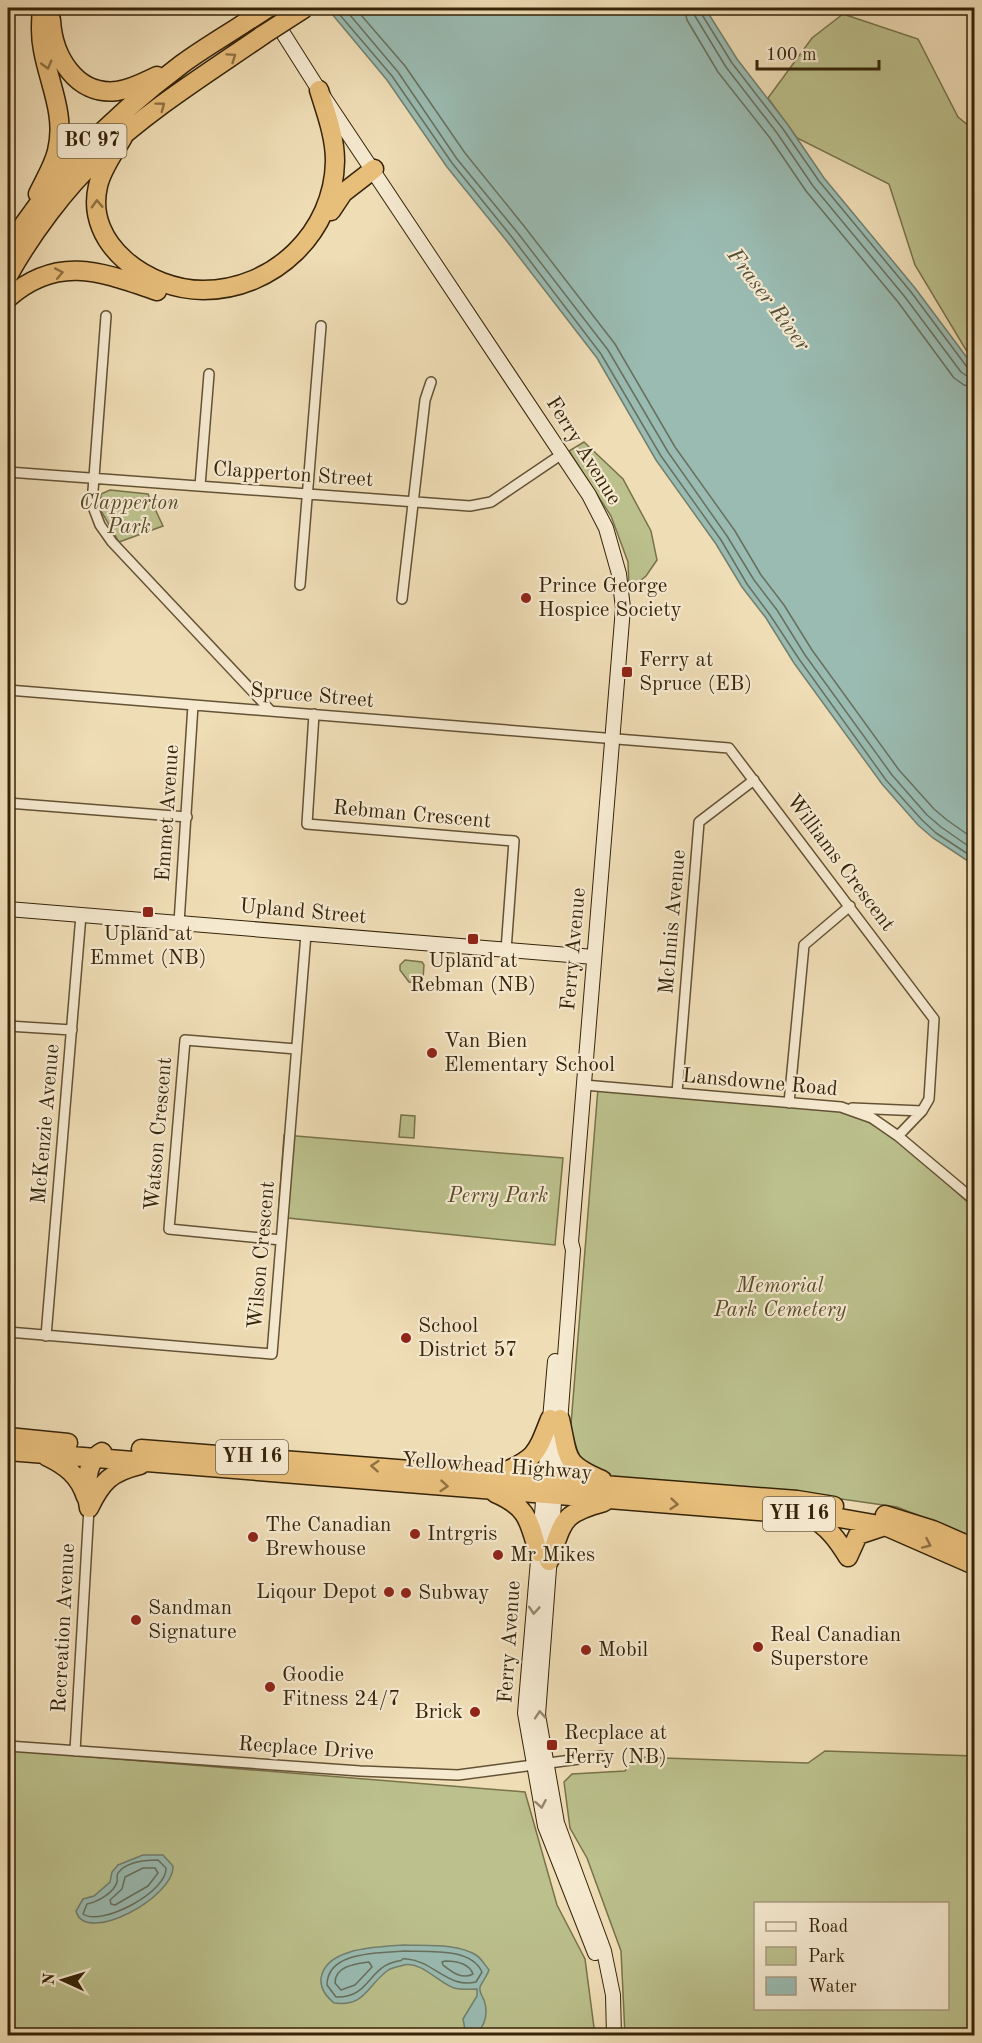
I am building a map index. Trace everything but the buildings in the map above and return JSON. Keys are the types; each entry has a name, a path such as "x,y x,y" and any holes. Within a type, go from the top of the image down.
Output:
{"highway":[{"path":"12,242 57,151 60,124 58,105 43,52 40,29 42,8"},
{"path":"52,8 52,34 62,62 80,82 90,88 115,91 130,88 183,63"},
{"name":"BC 97","path":"12,242 83,150 126,109 183,63 267,8"},
{"name":"BC 97","path":"8,276 30,240 71,187 100,156 174,96 305,8"},
{"path":"123,137 105,165 98,186 96,207 102,231 111,247 139,271 165,283 187,289 219,289 241,284 279,267 306,243 317,226 333,185 335,160 333,135 319,90"},
{"path":"333,185 353,169 371,165"},
{"path":"8,298 40,277 79,270 96,271 178,297 210,298 242,292 280,275 296,261 311,246 333,206 343,193 371,165"},
{"path":"544,1557 523,1510 491,1482 531,1458 555,1419"},
{"path":"555,1419 567,1455 574,1466 615,1492"},
{"name":"Yellowhead Highway","path":"8,1437 549,1487 797,1500 882,1514 933,1530 975,1548"},
{"path":"88,1503 89,1473 95,1457 103,1452 138,1448"},
{"name":"Yellowhead Highway","path":"8,1451 491,1482"},
{"path":"39,1453 68,1468 77,1479 88,1503"},
{"path":"88,1503 113,1474 156,1462"},
{"path":"544,1557 564,1522 578,1509 615,1492"},
{"name":"Yellowhead Highway","path":"615,1492 808,1515 817,1514 885,1526 975,1565"},
{"path":"808,1515 824,1525 836,1537 848,1557 858,1535 885,1526"}],"main road":[{"name":"Ferry Avenue","path":"267,8 319,90 589,495 606,528 619,574 623,608 571,1242 573,1250 549,1487 538,1715 546,1826 596,1955 604,1996 606,2036"},
{"name":"Upland Street","path":"8,909 594,957"},
{"name":"Ferry Avenue","path":"541,1763 557,1823 604,1951 613,1995 614,2036"}],"street":[{"path":"106,316 92,504 100,525 112,542 270,710"},
{"path":"300,585 321,327"},
{"path":"200,486 209,374"},
{"path":"402,599 425,400 431,382"},
{"name":"Clapperton Street","path":"8,472 470,506 490,502 562,454"},
{"name":"Spruce Street","path":"8,690 612,740"},
{"name":"Emmet Avenue","path":"179,923 193,705"},
{"name":"Rebman Crescent","path":"314,714 307,824 514,841 506,950"},
{"name":"Williams Crescent","path":"612,740 729,748 934,1018 929,1099 922,1111 898,1136"},
{"name":"McInnis Avenue","path":"677,1093 699,822 754,780"},
{"path":"8,803 187,817"},
{"path":"789,1103 804,945 850,906"},
{"name":"McKenzie Avenue","path":"46,1336 81,915"},
{"name":"Wilson Crescent","path":"46,1336 272,1354 306,934"},
{"path":"8,1026 72,1030"},
{"name":"Watson Crescent","path":"281,1240 169,1229 185,1040 296,1049"},
{"name":"Lansdowne Road","path":"584,1085 841,1107 872,1118 898,1136 975,1200"},
{"path":"841,1107 922,1111"},
{"path":"8,1332 46,1336"},
{"name":"Recreation Avenue","path":"75,1751 88,1503"},
{"name":"Recplace Drive","path":"8,1746 360,1771 458,1775 602,1756"}],"green space":[{"path":"843,14 918,39 958,117 974,130 974,358 969,355 915,265 889,184 797,138 768,98 812,38"},
{"path":"584,442 623,479 651,531 657,560 646,576 629,590 628,562 611,516 569,451"},
{"name":"Clapperton Park","path":"110,490 148,494 163,526 119,542 100,509 101,494"},
{"path":"405,960 422,962 424,965 423,979 419,983 409,982 400,970 400,965"},
{"name":"Memorial Park Cemetery","path":"598,1088 839,1105 901,1141 974,1208 974,1537 897,1507 786,1491 616,1479 589,1469 579,1457 570,1437"},
{"path":"401,1115 415,1116 414,1138 399,1137"},
{"name":"Perry Park","path":"284,1135 563,1158 555,1245 278,1217"},
{"path":"8,1750 525,1792 557,1905 585,1959 595,2035 8,2035"},
{"path":"825,1751 974,1756 974,2035 625,2035 621,1951 587,1858 570,1828 564,1782 572,1774 625,1771 635,1757 808,1763"}],"water":[{"name":"Fraser River","path":"327,8 705,8 737,59 788,125 824,178 915,288 974,367 974,865 933,838 918,825 882,784 794,663 766,618 742,587 716,544 656,460 597,358 447,167 387,80"},
{"path":"143,1855 163,1855 173,1866 170,1878 160,1891 146,1903 111,1920 95,1923 83,1920 76,1911 83,1899 94,1896 110,1882 112,1872 118,1865"},
{"path":"404,1945 460,1949 476,1955 483,1962 489,1970 480,1989 486,2015 476,2035 466,2035 463,2019 477,1996 477,1989 454,1988 417,1966 404,1965 389,1970 365,1994 353,2002 334,2003 324,1992 321,1978 325,1968 343,1954 368,1948"}],"place":[{"name":"Prince George Hospice Society","path":"526,598"},
{"name":"Ferry at Spruce (EB)","path":"627,672"},
{"name":"Upland at Emmet (NB)","path":"148,912"},
{"name":"Upland at Rebman (NB)","path":"473,939"},
{"name":"Van Bien Elementary School","path":"432,1053"},
{"name":"School District 57","path":"406,1338"},
{"name":"Intrgris","path":"415,1534"},
{"name":"The Canadian Brewhouse","path":"253,1537"},
{"name":"Mr Mikes","path":"498,1555"},
{"name":"Liqour Depot","path":"389,1592"},
{"name":"Subway","path":"406,1593"},
{"name":"Sandman Signature","path":"136,1620"},
{"name":"Real Canadian Superstore","path":"758,1647"},
{"name":"Mobil","path":"586,1650"},
{"name":"Goodie Fitness 24/7","path":"270,1687"},
{"name":"Brick","path":"475,1712"},
{"name":"Recplace at Ferry (NB)","path":"552,1745"}]}
